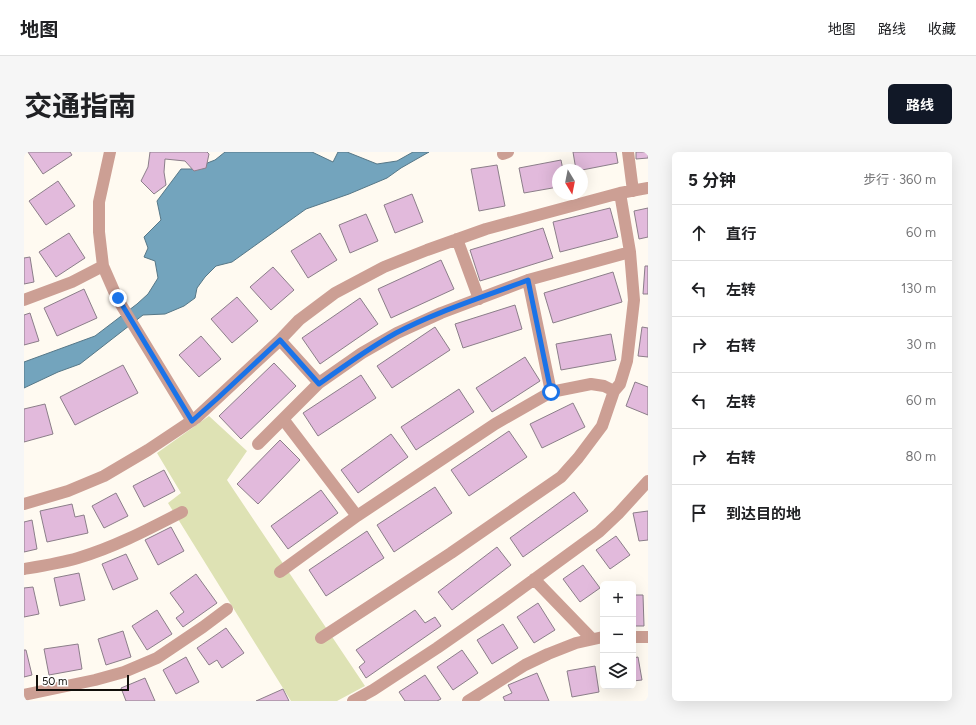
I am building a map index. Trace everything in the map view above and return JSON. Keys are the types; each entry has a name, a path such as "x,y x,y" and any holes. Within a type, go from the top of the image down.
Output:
{"street":[{"path":"110,152 99,202 98,232 103,266 118,298 192,421"},
{"path":"628,152 633,191"},
{"path":"24,504 68,491 104,476 148,450 192,421 280,340 299,320 335,293 384,267 457,239 486,230 620,193 648,188"},
{"path":"321,638 451,553 561,477 578,458 602,426 614,391 620,384 627,361 634,300 630,252 620,193"},
{"path":"457,239 479,299"},
{"path":"258,444 319,384 362,353 397,333 441,313 528,280 630,252"},
{"path":"24,300 72,282 103,266"},
{"path":"528,280 551,392"},
{"path":"280,340 319,384"},
{"path":"280,572 357,516 495,424 551,392 590,384 604,386 614,391"},
{"path":"283,419 357,516"},
{"path":"353,701 373,690 437,648 599,532 618,514 648,481"},
{"path":"24,569 78,558 117,543 182,512"},
{"path":"534,579 597,638"},
{"path":"24,694 95,680 124,672 157,658 228,609"},
{"path":"636,638 648,637"},
{"path":"468,701 525,664 576,642 597,638"}],"green space":[{"path":"209,416 247,451 227,480 365,686 337,701 291,701 168,503 181,493 157,453"}],"water":[{"path":"225,152 312,152 333,162 338,152 347,152 377,164 397,161 413,152 429,152 387,178 349,194 306,209 232,262 216,266 197,288 195,298 184,306 165,314 143,315 80,364 58,372 24,388 24,362 95,336 148,294 158,278 155,261 144,257 148,248 144,237 161,220 157,201 181,169 192,169 215,160"}],"building":[{"path":"28,152 70,152 72,155 43,174"},
{"path":"150,152 207,152 209,154 206,168 194,171 185,161 165,159 164,172 166,185 154,194 141,181 148,167"},
{"path":"573,152 616,152 618,163 588,169 588,164 575,164"},
{"path":"636,152 648,152 648,158 636,159"},
{"path":"561,160 562,164 552,164 552,188 524,193 519,168"},
{"path":"497,165 505,206 479,211 471,169"},
{"path":"58,181 75,206 46,225 29,201"},
{"path":"412,194 423,222 395,233 384,205"},
{"path":"610,208 618,237 560,252 553,222"},
{"path":"648,208 648,237 639,239 634,211"},
{"path":"366,214 378,241 350,253 339,225"},
{"path":"543,228 553,258 480,281 470,250"},
{"path":"69,233 85,258 56,277 39,252"},
{"path":"320,233 337,260 308,278 291,251"},
{"path":"30,257 34,282 24,284 24,258"},
{"path":"441,260 454,289 391,318 378,289"},
{"path":"645,266 648,266 648,294 643,294"},
{"path":"273,267 294,290 271,310 250,287"},
{"path":"613,272 622,302 553,323 544,293"},
{"path":"84,289 97,318 57,336 44,308"},
{"path":"237,297 258,321 232,343 211,319"},
{"path":"360,298 378,324 320,364 302,338"},
{"path":"515,305 522,329 463,348 455,324"},
{"path":"30,313 39,341 24,345 24,315"},
{"path":"435,327 450,350 392,388 377,366"},
{"path":"642,327 648,328 648,357 638,356"},
{"path":"611,334 616,360 561,370 556,344"},
{"path":"201,336 221,359 199,377 179,355"},
{"path":"525,357 540,381 492,412 476,388"},
{"path":"274,363 296,386 241,439 219,416"},
{"path":"123,365 138,393 75,425 60,397"},
{"path":"361,375 376,398 318,436 303,413"},
{"path":"635,382 648,387 648,415 626,406"},
{"path":"459,389 474,412 416,450 401,427"},
{"path":"573,403 585,427 542,448 530,424"},
{"path":"45,404 53,434 24,442 24,409"},
{"path":"509,431 527,457 469,496 451,470"},
{"path":"391,434 408,457 358,493 341,470"},
{"path":"280,440 300,460 258,504 237,484"},
{"path":"164,470 175,491 144,507 133,486"},
{"path":"435,487 452,513 394,552 377,525"},
{"path":"321,490 338,513 288,549 271,526"},
{"path":"574,492 588,511 523,557 510,538"},
{"path":"116,493 128,516 104,528 92,506"},
{"path":"72,504 75,517 84,515 88,533 47,542 40,511"},
{"path":"648,511 648,540 639,541 633,513"},
{"path":"32,520 37,549 24,552 24,522"},
{"path":"171,527 184,551 158,565 145,540"},
{"path":"367,531 384,558 326,596 309,570"},
{"path":"616,536 630,555 610,569 596,550"},
{"path":"497,547 511,565 452,610 438,592"},
{"path":"126,554 138,579 113,590 102,564"},
{"path":"583,565 600,588 580,602 563,579"},
{"path":"79,573 85,600 60,606 54,578"},
{"path":"196,574 217,603 183,627 176,618 184,612 170,593"},
{"path":"33,587 39,614 24,617 24,588"},
{"path":"636,595 643,595 644,626 636,626"},
{"path":"538,603 555,630 534,643 517,617"},
{"path":"157,610 172,634 147,650 132,626"},
{"path":"415,610 425,623 435,617 441,626 366,678 359,667 365,662 356,650"},
{"path":"503,624 518,648 492,664 477,640"},
{"path":"226,628 244,653 222,668 217,660 209,665 197,648"},
{"path":"123,631 131,657 106,665 98,639"},
{"path":"78,644 82,669 49,675 44,649"},
{"path":"24,650 26,650 32,675 24,677"},
{"path":"462,650 478,673 453,690 437,667"},
{"path":"186,657 199,682 176,694 163,670"},
{"path":"636,657 638,657 642,680 636,681"},
{"path":"595,666 599,692 572,697 567,671"},
{"path":"537,673 549,701 505,701 503,697 512,693 508,685"},
{"path":"425,675 441,699 437,701 405,701 399,692"},
{"path":"145,678 155,701 126,701 121,688"},
{"path":"283,689 289,701 256,701"}],"route":[{"path":"118,298 192,421 280,340 319,384 362,353 397,333 441,313 528,280 551,392"}]}
